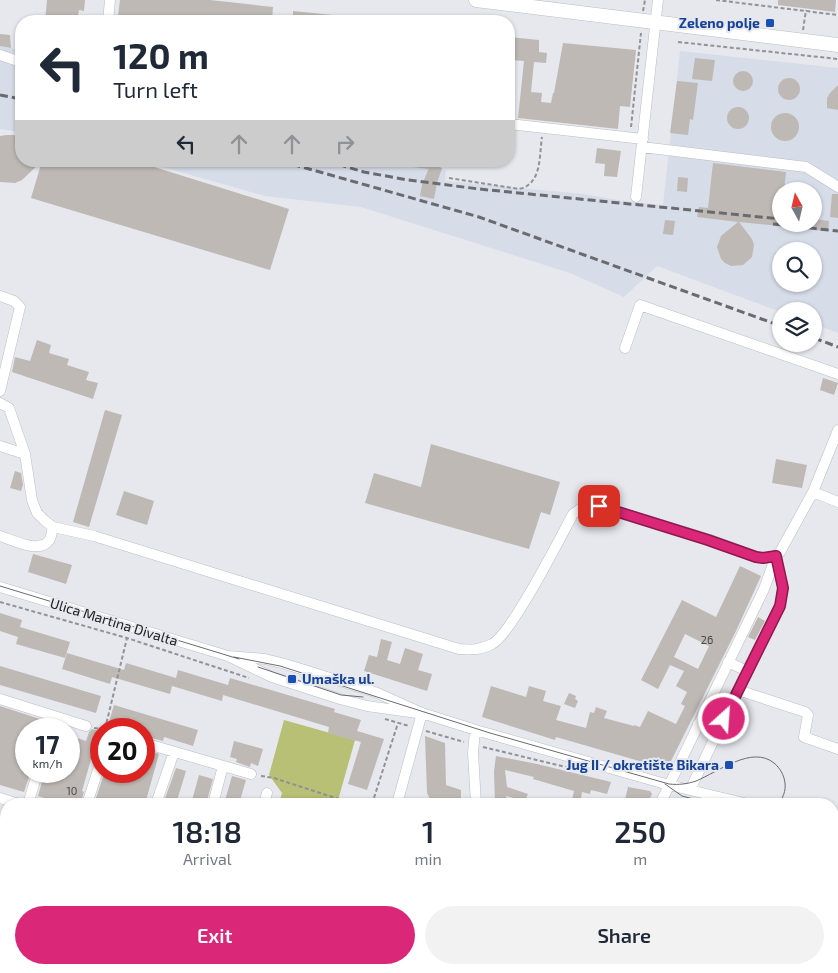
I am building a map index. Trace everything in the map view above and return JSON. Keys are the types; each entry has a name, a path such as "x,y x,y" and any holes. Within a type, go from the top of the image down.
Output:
{"main road":[{"path":"476,0 838,45"}],"street":[{"path":"109,15 110,0"},
{"path":"636,197 642,143 648,21 658,0"},
{"path":"0,54 15,60"},
{"path":"515,125 630,137 642,143 806,167 838,187"},
{"path":"0,296 14,300 20,306 0,391"},
{"path":"625,348 640,305 838,374"},
{"path":"0,403 9,408 25,454 34,506 44,520 54,526 94,536 459,649 478,650 494,644 515,617 573,514 583,507 599,506 756,557 776,556"},
{"path":"663,798 764,589 776,556 813,492 838,430"},
{"path":"0,446 25,454"},
{"path":"813,492 838,502"},
{"path":"0,536 34,547 45,544 50,539 54,526"},
{"path":"690,790 780,606 783,588 776,556"},
{"name":"Ulica Martina Divalta","path":"0,587 228,656 272,677 340,699 367,706 422,713"},
{"name":"Ulica Martina Divalta","path":"228,656 265,659 285,664 375,692 422,713 475,730 669,785 723,798"},
{"path":"728,662 747,671"},
{"path":"738,690 805,712 808,715 804,738 838,749"},
{"path":"0,699 86,726"},
{"path":"399,798 422,713"},
{"path":"698,724 717,733"},
{"path":"475,730 473,753 476,798"},
{"path":"155,746 251,774"},
{"path":"158,798 174,752"},
{"path":"215,798 223,766"},
{"path":"30,798 34,783"},
{"path":"89,798 94,783"},
{"path":"266,798 267,793"}],"path":[{"path":"630,137 648,21 645,0"},
{"path":"716,0 838,15"},
{"path":"678,42 838,59"},
{"path":"449,178 519,190 527,188 536,177 543,128"},
{"path":"107,718 127,638"},
{"path":"374,798 398,722"},
{"path":"251,774 274,778 336,798"}],"shaded area":[{"path":"0,46 15,49 15,131 0,129"},
{"path":"680,51 838,68 838,333 822,327 822,302 772,302 772,309 657,266 624,297 570,273 361,207 265,196 162,167 436,167 446,171 445,181 583,194 663,205"}],"green space":[{"path":"284,720 355,740 339,798 281,798 282,793 269,775"}],"building":[{"path":"47,0 85,0 84,11 79,10 78,15 46,15"},
{"path":"120,0 210,0 273,7 272,15 118,15"},
{"path":"778,0 836,0 835,12 778,5"},
{"path":"293,11 332,15 293,15"},
{"path":"0,34 10,35 11,48 0,46"},
{"path":"515,38 539,40 539,52 547,53 546,63 534,62 531,92 542,93 541,102 551,103 563,43 636,50 630,107 620,106 618,129 518,118 524,61 515,60"},
{"path":"695,58 715,60 712,81 692,79"},
{"path":"743,71 750,74 753,81 750,88 743,91 736,88 733,81 736,74"},
{"path":"789,78 797,81 800,89 797,97 789,100 781,97 778,89 781,81"},
{"path":"677,81 698,83 693,120 690,119 688,135 670,133"},
{"path":"838,85 838,110 827,108 827,98"},
{"path":"738,107 746,110 749,118 746,126 738,129 730,126 727,118 730,110"},
{"path":"785,113 795,117 799,127 795,137 785,141 775,137 771,127 775,117"},
{"path":"15,135 15,167 36,167 22,180 15,183 0,182 0,136"},
{"path":"597,148 621,151 617,177 604,176 605,164 595,163"},
{"path":"713,163 786,172 785,182 772,182 772,225 739,222 752,239 754,245 752,257 743,265 731,266 725,263 721,259 717,247 721,236 738,222 697,217 699,207 708,208"},
{"path":"40,167 154,167 289,209 270,270 31,198"},
{"path":"413,167 429,167 429,169"},
{"path":"429,167 442,168 434,199 420,196"},
{"path":"678,177 688,178 687,192 677,191"},
{"path":"832,194 838,194 838,218 830,217"},
{"path":"665,220 675,221 673,235 663,234"},
{"path":"822,220 829,221 828,231 822,231"},
{"path":"37,340 51,345 49,353 69,359 67,365 89,372 86,380 98,383 93,399 12,372 15,357 30,361"},
{"path":"823,378 838,383 834,395 820,390"},
{"path":"105,410 122,415 89,527 73,522"},
{"path":"431,444 560,482 550,515 541,512 529,549 365,503 374,473 421,487"},
{"path":"776,459 807,465 802,488 772,483"},
{"path":"15,471 21,473 23,485 21,491 10,488"},
{"path":"124,491 154,501 147,525 116,515"},
{"path":"33,554 72,565 66,584 28,572"},
{"path":"740,566 761,576 736,631 667,769 556,737 555,740 482,717 491,686 526,697 529,686 546,691 543,701 561,706 556,720 586,728 590,712 594,713 596,707 607,711 604,718 634,726 640,727 648,711 676,724 685,706 681,704 687,692 676,686 684,671 670,665 658,689 641,680 682,600 716,617","holes":["685,634 709,646 698,669 674,657"]},
{"path":"0,613 22,620 20,627 70,642 65,658 16,644 18,637 0,631"},
{"path":"758,617 765,621 755,640 748,637"},
{"path":"381,639 392,642 387,660 400,664 405,648 423,654 418,670 432,674 427,691 364,671 369,655 377,657"},
{"path":"67,653 124,670 126,663 176,678 178,670 228,685 230,678 335,709 334,712 361,720 357,731 384,739 367,790 348,784 361,742 328,733 329,727 223,695 222,701 172,686 170,694 112,677 110,684 62,669"},
{"path":"0,666 101,696 96,713 0,685"},
{"path":"569,693 576,696 575,699 578,701 575,708 564,704"},
{"path":"114,705 198,730 193,746 164,737 163,741 155,739 155,718 110,718"},
{"path":"0,706 37,718 15,718 15,783 27,783 24,792 0,785"},
{"path":"90,731 90,763 82,791 84,792 82,798 45,798 38,796 42,783 80,783 80,739 86,741"},
{"path":"425,736 445,743 446,785 461,790 461,798 430,798 427,793"},
{"path":"234,741 263,749 258,766 251,763 250,767 236,762 237,759 230,757"},
{"path":"155,753 159,754 155,768"},
{"path":"496,756 611,782 607,794 591,790 590,794 582,792 581,798 572,798 574,791 533,779 534,777 505,770 507,787 528,794 526,798 506,796 506,798 495,798 494,771"},
{"path":"176,768 186,771 178,798 165,798"},
{"path":"199,775 213,779 208,798 193,798"},
{"path":"232,776 246,780 241,798 226,798"},
{"path":"101,783 151,783 147,798 96,798"},
{"path":"628,787 650,791 652,794 650,798 625,798"}],"tram line":[{"path":"0,586 239,659"},
{"path":"234,657 280,666 490,733 669,784 683,784 696,781 745,758 765,758 774,763 784,777 785,792 782,798"},
{"path":"258,667 341,695 363,697"},
{"path":"665,784 682,796 690,798"}],"railway":[{"path":"0,95 15,98"},
{"path":"302,167 479,217 772,323"},
{"path":"347,167 408,180 479,189 772,218"},
{"path":"822,229 838,231"},
{"path":"822,341 838,347"}],"place":[{"name":"Zeleno polje","path":"770,23"},
{"name":"Umaška ul.","path":"292,679"},
{"name":"Jug II / okretište Bikara","path":"729,765"}],"route":[{"path":"599,506 756,557 768,558 776,556 783,588 780,606 724,719"}]}
